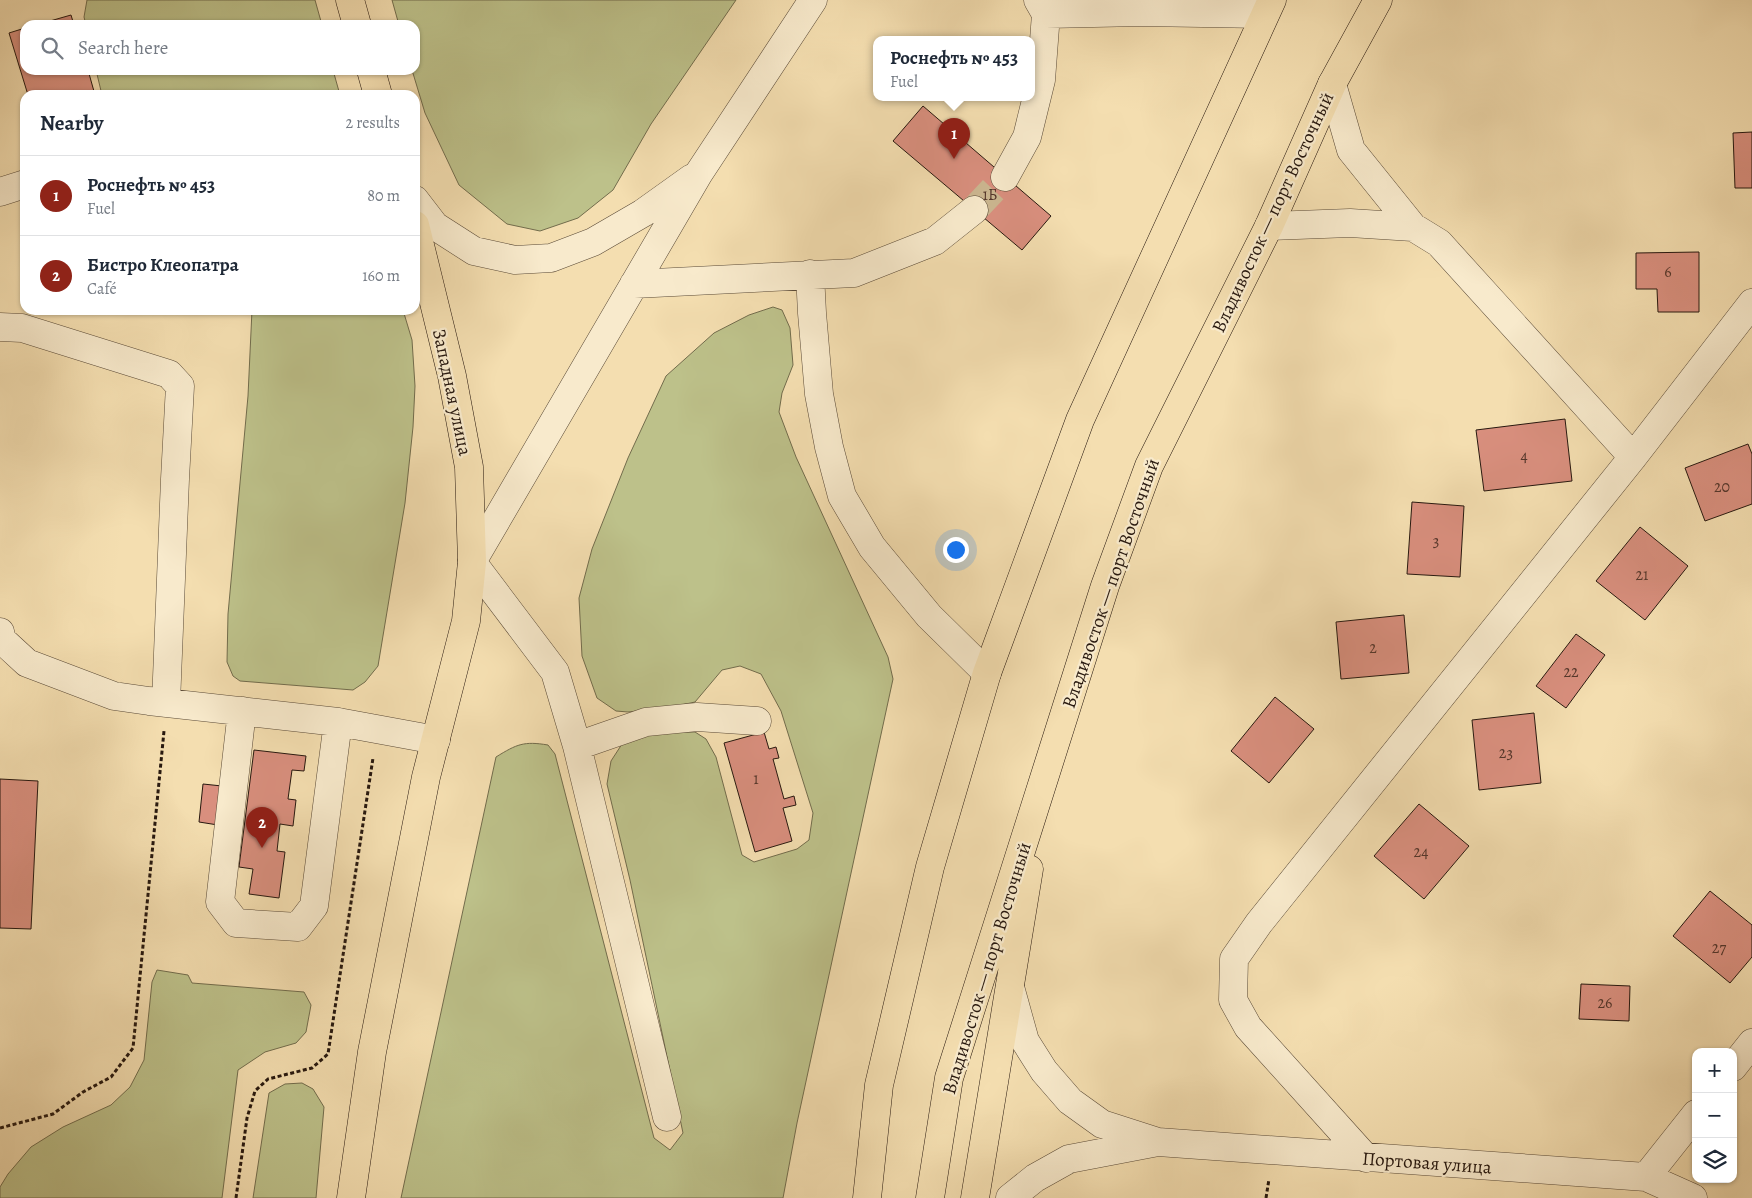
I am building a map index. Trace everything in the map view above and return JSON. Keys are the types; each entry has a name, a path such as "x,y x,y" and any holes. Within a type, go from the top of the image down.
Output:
{"main road":[{"path":"350,0 356,20"},
{"name":"Владивосток — порт Восточный","path":"930,1198 949,1078 1105,586 1149,466 1269,226 1332,84 1378,0"},
{"path":"856,1198 879,1085 930,867 987,673 1080,420 1268,7"},
{"path":"372,75 377,90"},
{"name":"Западная улица","path":"351,1198 372,1052 426,777 466,621 472,562 469,467 452,376 420,245"},
{"path":"975,1198 1046,769"},
{"path":"867,1198 879,1085"}],"street":[{"path":"667,1117 577,746 555,672 472,562 699,173 813,0"},
{"path":"1005,177 1027,138 1040,80 1042,7 1141,12 1268,7"},
{"path":"1332,84 1351,150 1413,227 1439,243 1633,456"},
{"path":"420,206 435,226 474,251 515,260 551,258 593,242 642,213 699,173"},
{"path":"0,192 20,186"},
{"path":"634,284 854,272 935,241 974,210"},
{"path":"1269,226 1350,223 1413,227"},
{"path":"810,274 820,394 829,447 842,496 872,547 929,616 987,673"},
{"path":"1366,1158 1248,1027 1233,1000 1234,959 1266,915 1633,456 1752,303"},
{"path":"0,327 22,328 169,374 180,386 166,703"},
{"path":"0,632 2,640 28,664 114,696 338,722 436,740"},
{"path":"242,711 220,902 236,923 298,926 314,906 338,722"},
{"path":"577,746 646,722 698,717 757,721"},
{"path":"1010,987 1026,1041 1044,1071 1070,1101 1102,1124 1158,1142"},
{"path":"1737,1062 1752,1043"},
{"path":"1646,1177 1692,1119"},
{"path":"1010,1198 1036,1178 1069,1159 1158,1142"},
{"name":"Портовая улица","path":"1158,1142 1646,1177 1692,1198"}],"path":[{"path":"0,1128 53,1114 83,1092 111,1077 133,1048 166,703"},
{"path":"236,1198 247,1118 255,1091 268,1079 312,1068 328,1054 377,728"}],"green space":[{"path":"87,0 315,0 321,20 85,20"},
{"path":"392,0 736,0 651,124 613,190 578,218 540,231 507,224 459,185 425,113 420,90 418,90 414,75 420,75 420,20 398,20"},
{"path":"97,75 334,75 339,90 101,90"},
{"path":"773,307 782,310 790,328 793,365 782,393 779,412 796,457 888,657 893,679 797,1123 783,1198 401,1198 496,757 515,746 533,743 548,745 555,754 654,1138 670,1150 683,1133 630,880 607,784 611,761 622,744 650,732 695,732 706,739 716,757 742,855 754,862 797,849 809,840 813,813 781,711 761,674 740,666 722,670 695,702 667,708 628,712 616,711 597,698 582,656 579,598 592,549 628,458 666,376 714,333 749,315"},
{"path":"252,315 404,315 412,340 415,386 405,503 378,666 365,682 353,690 240,681 233,676 227,662 228,614 248,396"},
{"path":"157,970 188,975 192,983 304,992 311,1005 306,1032 296,1043 265,1052 238,1070 222,1198 0,1198 0,1187 8,1174 31,1147 63,1127 111,1105 130,1087 144,1060 152,982"},
{"path":"302,1083 313,1089 324,1107 316,1198 253,1198 269,1093 285,1084"}],"building":[{"path":"71,15 72,20 54,20"},
{"path":"20,30 20,69 9,33"},
{"path":"22,75 89,75 94,90 26,90"},
{"path":"923,106 1051,216 1022,250 893,141"},
{"path":"1752,132 1752,188 1735,188 1733,133"},
{"path":"1699,252 1699,312 1658,312 1657,289 1636,289 1636,253"},
{"path":"1565,419 1572,481 1484,491 1476,430"},
{"path":"1748,444 1752,454 1752,504 1705,521 1685,468"},
{"path":"1412,502 1464,506 1460,577 1407,574"},
{"path":"1640,527 1688,566 1645,620 1596,581"},
{"path":"1404,615 1409,673 1341,679 1336,622"},
{"path":"1576,634 1605,655 1566,708 1536,686"},
{"path":"1275,697 1314,729 1269,783 1231,751"},
{"path":"1534,713 1541,783 1479,790 1472,720"},
{"path":"764,732 769,749 776,747 779,758 773,759 784,799 794,796 796,805 783,808 792,841 755,852 724,743"},
{"path":"254,750 306,756 304,771 292,770 288,799 296,800 293,826 280,824 277,851 285,852 279,898 249,894 253,869 239,867"},
{"path":"0,779 38,781 31,929 0,928"},
{"path":"203,784 222,786 218,825 199,822"},
{"path":"1419,804 1469,846 1424,899 1374,856"},
{"path":"1710,891 1752,925 1752,957 1730,983 1673,936"},
{"path":"1581,984 1630,986 1629,1021 1579,1019"}],"tunnel":[{"path":"974,210 1005,177"}],"place":[{"name":"Роснефть № 453","path":"954,159"},
{"name":"Бистро Клеопатра","path":"262,848"}]}
